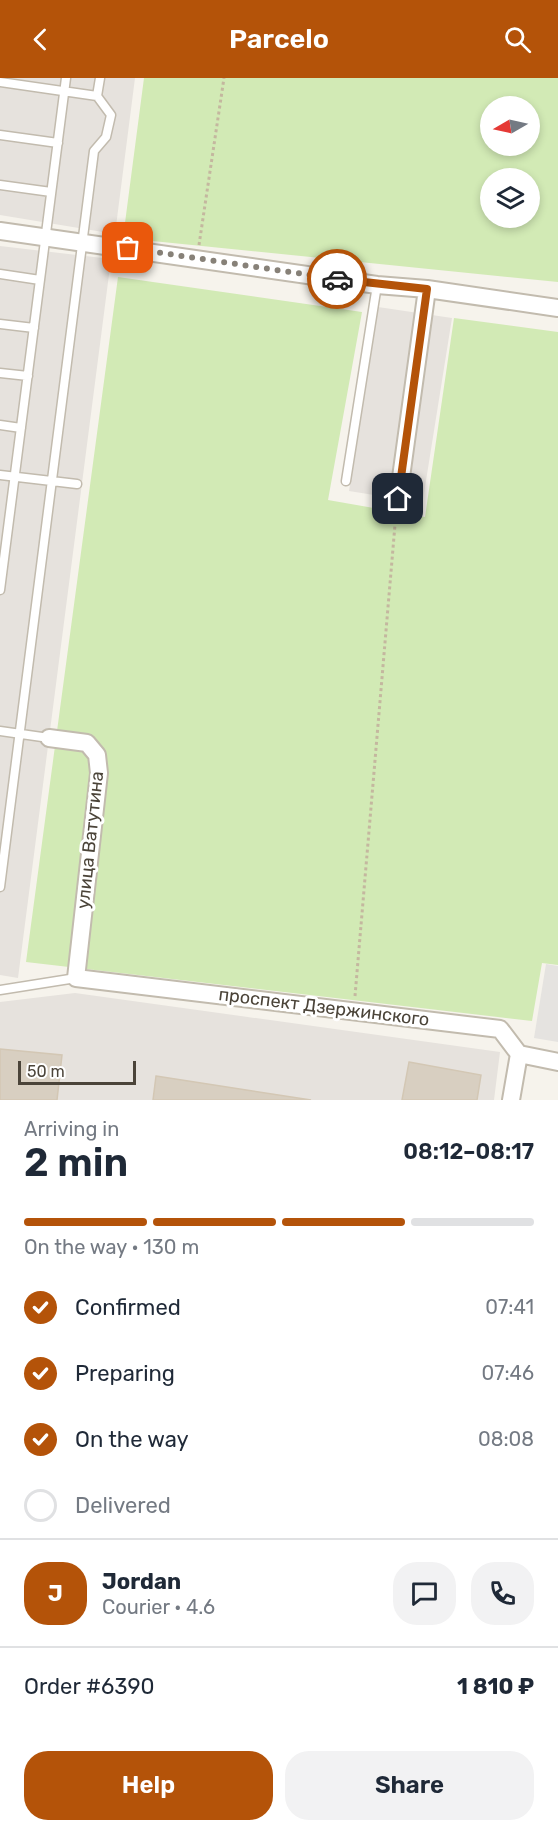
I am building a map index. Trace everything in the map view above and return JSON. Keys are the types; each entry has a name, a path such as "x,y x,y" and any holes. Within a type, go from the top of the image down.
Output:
{"street":[{"path":"0,231 376,285 427,289 558,308"},
{"path":"398,499 427,289"},
{"name":"улица Ватутина","path":"49,738 87,743 97,755 99,773 76,978"},
{"name":"проспект Дзержинского","path":"76,978 500,1029 519,1054"},
{"path":"511,1100 519,1054 558,1062"}],"lane":[{"path":"0,590 4,527 15,477 66,78"},
{"path":"97,96 100,78"},
{"path":"0,82 97,96 111,115 106,137 94,151 0,887"},
{"path":"0,135 58,144"},
{"path":"0,185 51,192"},
{"path":"0,274 40,280"},
{"path":"346,481 376,285"},
{"path":"0,324 34,328"},
{"path":"0,373 28,376"},
{"path":"0,425 21,428"},
{"path":"0,475 77,484"},
{"path":"0,731 49,738"},
{"path":"0,990 76,978"}],"path":[{"path":"197,258 224,78"},
{"path":"354,1010 398,499"}],"shaded area":[{"path":"0,78 135,78 115,234 0,215"},
{"path":"0,246 111,259 18,978 0,975"},
{"path":"378,307 452,318 421,512 404,510 405,500 349,491"},
{"path":"546,964 558,966 558,1042 534,1038"},
{"path":"75,993 500,1052 494,1100 0,1100 0,1002"}],"green space":[{"path":"144,78 558,78 558,282 123,238"},
{"path":"118,277 362,312 328,500 425,517 454,318 558,332 558,965 542,963 532,1021 26,962"}],"building":[{"path":"0,1049 62,1055 57,1100 0,1100"},
{"path":"409,1062 481,1075 477,1100 402,1100"},
{"path":"156,1076 311,1100 153,1100"}],"way so far":[{"path":"128,248 337,279"}],"route":[{"path":"337,279 427,289 398,499"}]}
